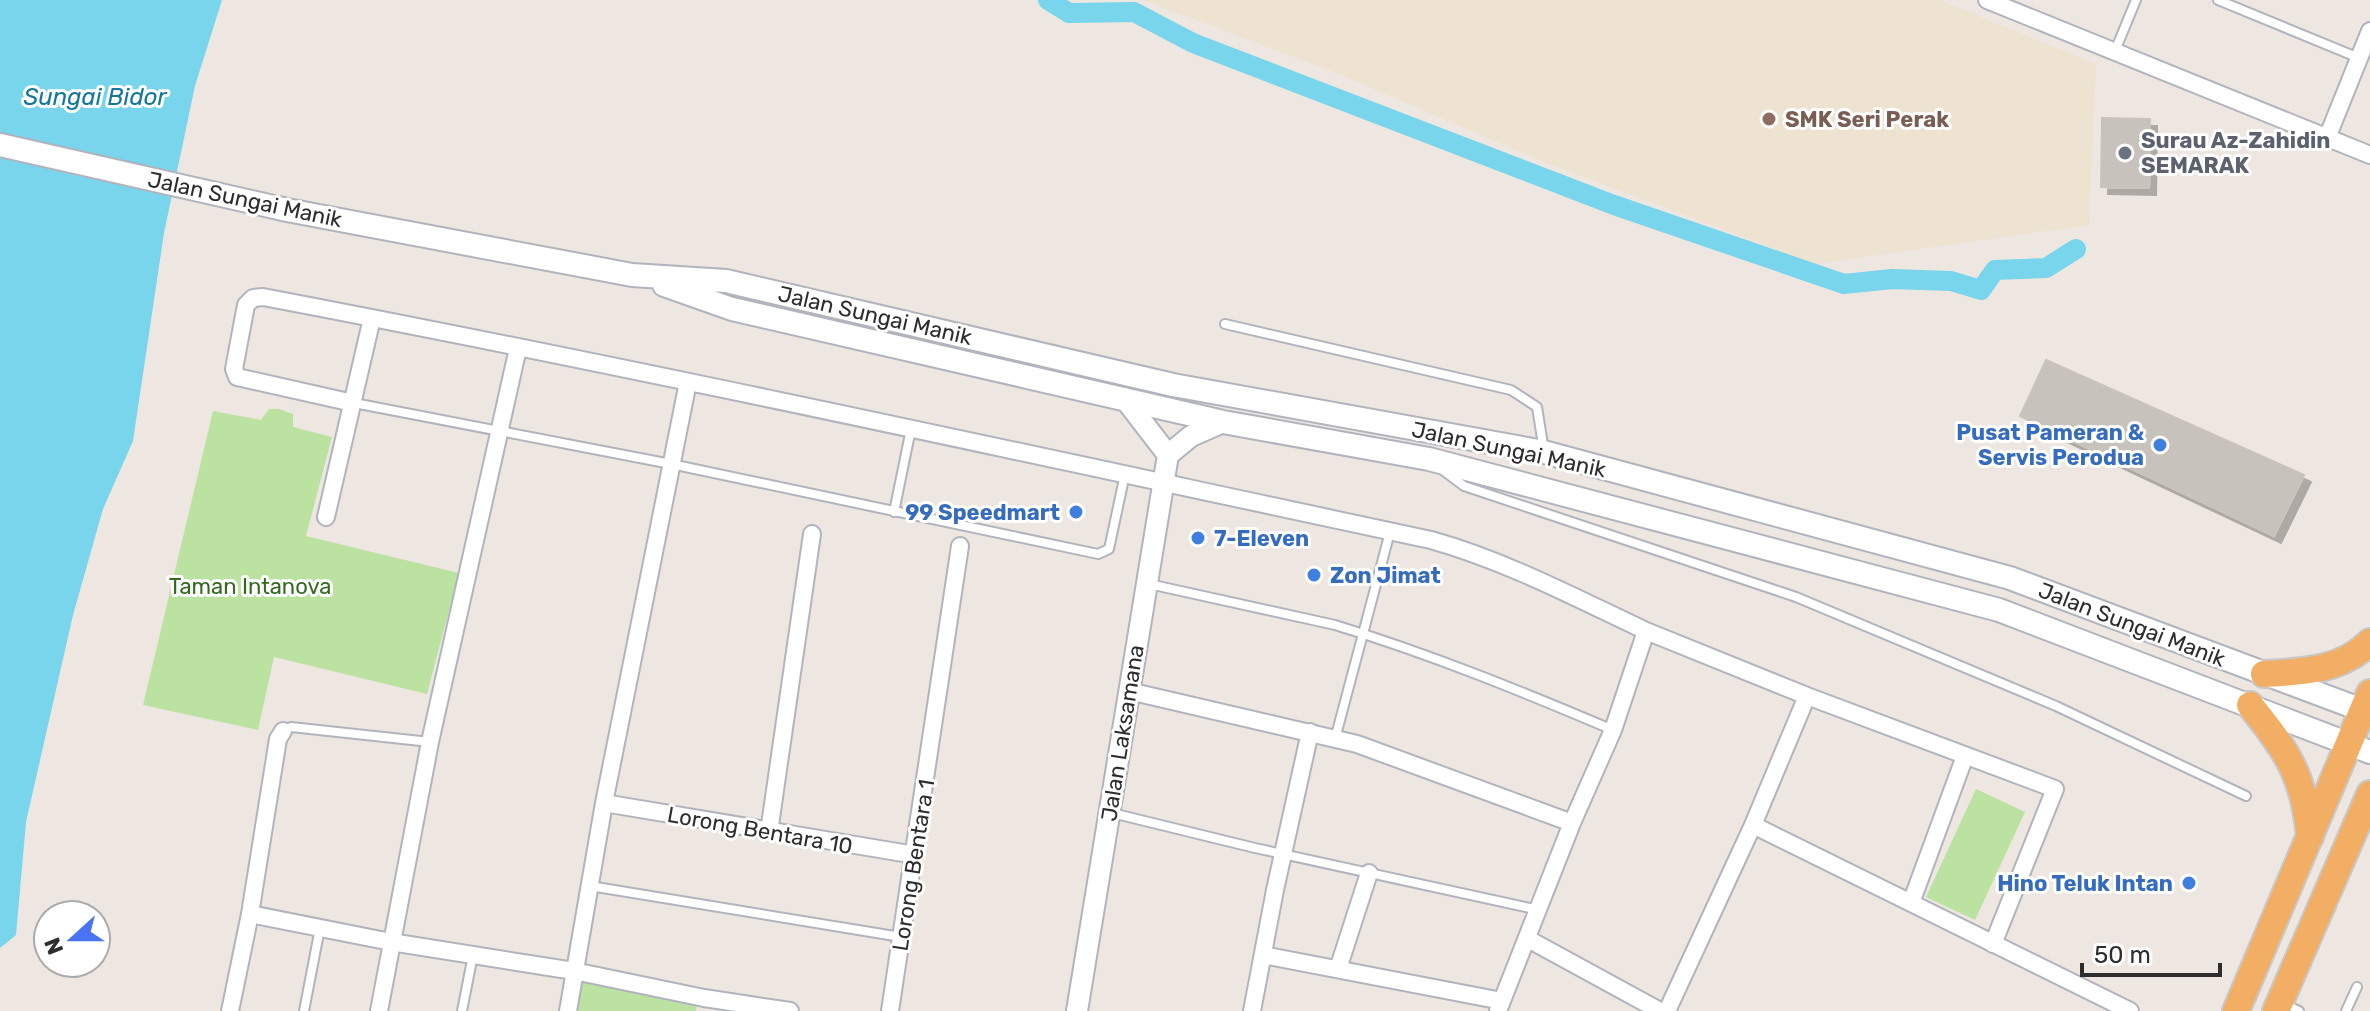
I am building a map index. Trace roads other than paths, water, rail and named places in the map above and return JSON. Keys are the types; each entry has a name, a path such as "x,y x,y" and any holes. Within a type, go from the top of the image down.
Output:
{"highway":[{"path":"2264,674 2302,672 2328,666 2347,659 2370,642"},
{"path":"2250,705 2278,739 2293,764 2303,789 2310,841"},
{"path":"2236,1011 2310,841 2359,747 2368,705"},
{"path":"2285,1008 2370,794"},
{"path":"2346,853 2370,832"}],"main road":[{"name":"Jalan Sungai Manik","path":"0,145 287,210 632,275 726,281 1173,385 1544,452 2010,578 2264,674 2368,705"},
{"name":"Jalan Sungai Manik","path":"632,275 732,309 1223,422 1429,459 1999,610 2359,747"}],"street":[{"path":"1987,0 2370,155"},
{"path":"2327,138 2370,31"},
{"path":"353,403 237,377 234,369 246,305 253,298 263,297 372,318 1125,474 1469,551 1646,631 1807,696 2055,789 1993,944"},
{"path":"326,517 372,318"},
{"path":"379,1011 430,742 518,348"},
{"path":"568,1011 604,803 688,382"},
{"path":"1124,398 1168,455 1191,436 1223,422"},
{"name":"Jalan Laksamana","path":"1077,1011 1168,455"},
{"path":"769,832 812,534"},
{"name":"Lorong Bentara 1","path":"890,1011 960,546"},
{"path":"1263,955 1500,1006 1572,823 1613,730 1646,631"},
{"path":"1129,691 1310,732 1401,758 1572,823"},
{"path":"1667,1011 1753,825 1807,696"},
{"path":"230,1011 250,914 278,739 283,731"},
{"path":"1252,1011 1310,732"},
{"path":"1911,903 1965,756"},
{"name":"Lorong Bentara 10","path":"604,803 915,855"},
{"path":"1753,825 2130,1011"},
{"path":"1338,969 1369,873"},
{"path":"250,914 391,942 574,971 703,1004 788,1011"},
{"path":"1528,939 1660,1011"}],"lane":[{"path":"2115,52 2136,0"},
{"path":"2218,0 2359,58"},
{"path":"1225,324 1511,390 1537,407 1544,452"},
{"path":"353,403 671,464 1104,554 1109,549 1125,474"},
{"path":"894,512 911,429"},
{"path":"1429,459 1464,486 1796,597 1846,617 2056,706 2246,796"},
{"path":"1335,739 1390,532"},
{"path":"1146,583 1363,633 1485,676 1613,730"},
{"path":"283,731 291,727 430,742"},
{"path":"1109,812 1540,910"},
{"path":"590,886 902,937"},
{"path":"304,1011 320,928"},
{"path":"462,1011 473,955"},
{"path":"2346,1011 2357,987"}],"water":[{"name":"Sungai Bidor","path":"0,0 222,0 195,86 164,233 133,441 103,509 73,615 26,822 16,935 0,948"}],"waterway":[{"path":"1048,0 1069,13 1134,12 1193,43 1614,205 1844,284 1892,279 1951,281 1981,290 1995,270 2046,268 2076,249"}],"place":[{"name":"SMK Seri Perak","path":"1769,119"},
{"name":"Surau Az-Zahidin SEMARAK","path":"2125,153"},
{"name":"Pusat Pameran & Servis Perodua","path":"2160,445"},
{"name":"99 Speedmart","path":"1076,512"},
{"name":"7-Eleven","path":"1198,538"},
{"name":"Zon Jimat","path":"1314,575"},
{"name":"Hino Teluk Intan","path":"2189,883"}],"park label":[{"name":"Taman Intanova","path":"250,586"}]}
